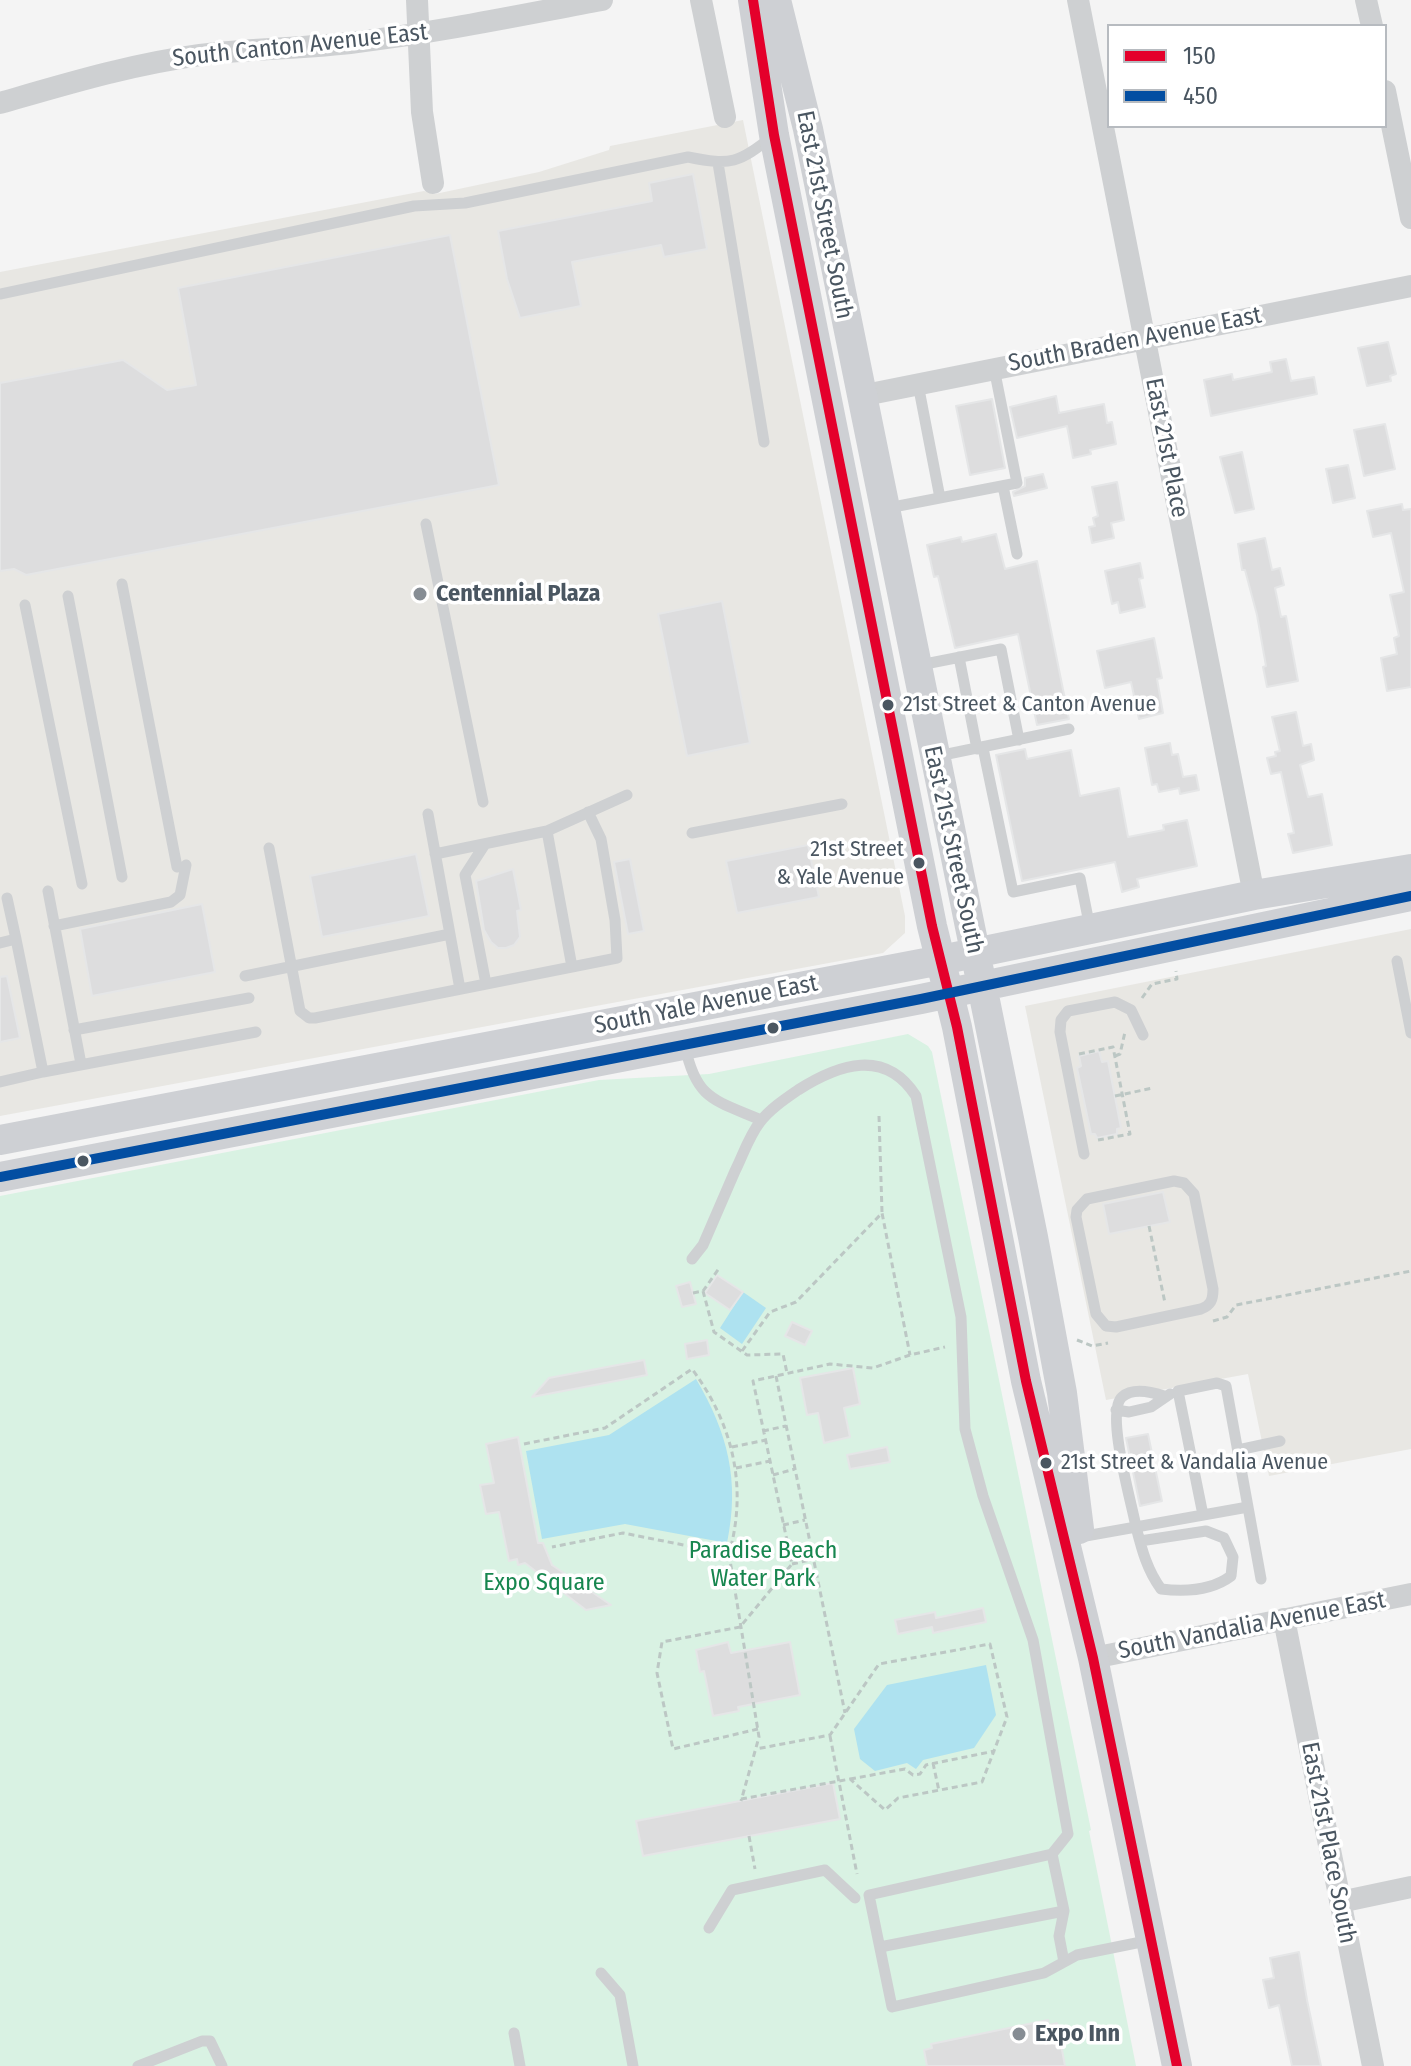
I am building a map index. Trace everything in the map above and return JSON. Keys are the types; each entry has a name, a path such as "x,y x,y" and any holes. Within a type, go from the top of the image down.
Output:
{"main road":[{"name":"East 21st Street South","path":"753,0 774,135 1026,1381 1093,1658 1177,2066"},
{"name":"East 21st Street South","path":"776,0 808,129 1062,1393 1093,1658"},
{"path":"774,135 808,129"},
{"path":"833,420 860,396"},
{"name":"South Yale Avenue East","path":"1,1140 941,960 1254,895 1411,869"},
{"name":"South Yale Avenue East","path":"5,1176 949,993 1411,896"},
{"path":"260,1090 266,1126"},
{"path":"1,1140 5,1176"}],"street":[{"path":"417,0 422,112 433,183"},
{"name":"South Canton Avenue East","path":"0,103 112,71 161,61 419,34 602,0"},
{"path":"701,0 725,117"},
{"name":"East 21st Place","path":"1078,0 1254,895"},
{"path":"1366,0 1372,24"},
{"path":"1387,101 1411,218"},
{"name":"South Braden Avenue East","path":"860,396 1411,286"},
{"name":"South Vandalia Avenue East","path":"1093,1658 1411,1594"},
{"name":"East 21st Place South","path":"1284,1619 1373,2066"},
{"path":"1340,1902 1411,1887"}],"lane":[{"path":"0,294 414,206 465,203 688,157 718,163 744,158 774,135"},
{"path":"718,163 764,442"},
{"path":"883,509 1017,483 994,368"},
{"path":"918,384 940,498"},
{"path":"1003,486 1017,554"},
{"path":"426,524 483,802"},
{"path":"54,926 171,902 180,895 181,866 122,584"},
{"path":"68,596 122,877"},
{"path":"25,605 82,884"},
{"path":"915,665 1001,649 1019,740"},
{"path":"959,657 1013,892 1080,878 1090,929"},
{"path":"934,757 1069,729"},
{"path":"435,854 547,831 627,795"},
{"path":"692,833 842,804"},
{"path":"269,848 300,1011 309,1018 617,958 615,920 601,839 588,812"},
{"path":"428,814 460,989"},
{"path":"547,831 572,967"},
{"path":"485,844 465,875 486,984"},
{"path":"48,891 81,1064"},
{"path":"7,898 43,1072"},
{"path":"245,976 450,934"},
{"path":"0,943 16,939"},
{"path":"1397,961 1411,1033"},
{"path":"74,1030 249,998"},
{"path":"1083,1149 1060,1032 1061,1020 1068,1011 1115,1002 1131,1010 1143,1035"},
{"path":"0,1082 256,1032"},
{"path":"685,1045 690,1069 707,1096 761,1120"},
{"path":"692,1259 703,1245 751,1137 761,1120 783,1100 841,1067 863,1065 886,1068 907,1082 916,1096 961,1317 965,1429 983,1496 1033,1640 1068,1834 1052,1854 869,1895 892,2007 1044,1973 1077,1955 1151,1940"},
{"path":"1174,1181 1190,1188 1194,1194 1211,1276 1212,1300 1201,1309 1168,1316 1116,1327 1106,1326 1100,1321 1076,1217 1081,1202 1174,1181"},
{"path":"1116,1410 1129,1412 1151,1407 1164,1396 1178,1391 1217,1383 1226,1386 1261,1579"},
{"path":"1140,1541 1206,1531 1224,1538 1233,1557 1231,1576 1220,1584 1184,1592 1161,1589 1149,1572 1140,1541 1136,1527 1116,1431 1116,1410 1125,1394 1147,1390 1164,1396"},
{"path":"1178,1391 1203,1515"},
{"path":"1238,1450 1280,1441"},
{"path":"1080,1537 1248,1507"},
{"path":"1052,1854 1064,1911 1059,1936 1064,1962"},
{"path":"709,1928 732,1890 825,1870 855,1898"},
{"path":"880,1947 1064,1911"},
{"path":"601,1973 620,1995 633,2066"},
{"path":"514,2033 520,2066"},
{"path":"138,2066 202,2041 210,2041 222,2066"}],"path":[{"path":"1076,1054 1113,1047 1130,1134 1083,1149"},
{"path":"1115,1096 1153,1088"},
{"path":"879,1116 882,1213 910,1355"},
{"path":"742,1351 770,1312 796,1302 882,1213"},
{"path":"1149,1226 1168,1316"},
{"path":"693,1293 703,1291 720,1267"},
{"path":"1201,1324 1227,1317 1236,1305 1411,1271"},
{"path":"703,1291 714,1332 747,1355 783,1354 787,1373"},
{"path":"1072,1333 1076,1339 1092,1346 1118,1341"},
{"path":"792,1564 753,1381 830,1364 873,1368 949,1346"},
{"path":"524,1444 605,1428 692,1369 721,1413 736,1468 737,1506 729,1554 759,1737 741,1800 905,1769 913,1775 920,1774 926,1765 995,1751"},
{"path":"776,1376 845,1713"},
{"path":"763,1431 786,1426"},
{"path":"732,1447 766,1440"},
{"path":"736,1468 770,1461"},
{"path":"773,1475 795,1469"},
{"path":"783,1525 805,1520"},
{"path":"552,1547 623,1533 729,1554"},
{"path":"758,1729 673,1749 657,1673 662,1642 740,1627 792,1564 814,1559"},
{"path":"756,1749 830,1735 879,1664 990,1644 1007,1717 982,1782 898,1798 885,1810 850,1779"},
{"path":"830,1735 857,1874"},
{"path":"933,1763 939,1791"},
{"path":"749,1836 759,1884"}],"shaded area":[{"name":"Centennial Plaza","path":"743,120 905,916 905,933 883,953 0,1116 0,272 424,191 435,194 539,172 609,150 610,146"},
{"path":"1411,929 1411,1449 1269,1476 1248,1374 1106,1400 1025,1006"}],"green space":[{"name":"Expo Square","path":"908,1034 932,1052 1091,1830 1136,2066 0,2066 0,1196 599,1080 709,1074"}],"water":[{"path":"743,1292 766,1308 742,1344 720,1328"},
{"path":"696,1379 716,1419 728,1458 732,1499 727,1543 625,1524 542,1539 526,1451 609,1435"},
{"path":"986,1665 996,1715 974,1748 923,1760 916,1769 907,1763 875,1771 860,1759 854,1729 887,1685"}],"building":[{"path":"693,174 707,249 664,257 661,245 572,262 581,306 520,318 507,279 498,231 652,201 649,183"},
{"path":"450,235 499,485 26,575 14,569 0,571 0,383 123,360 167,390 196,385 178,288"},
{"path":"1388,342 1396,374 1390,376 1391,381 1367,386 1358,348"},
{"path":"1286,359 1291,381 1314,377 1317,394 1211,416 1204,380 1232,374 1233,380 1272,372 1270,362"},
{"path":"1056,396 1059,413 1104,404 1107,423 1112,422 1116,444 1073,458 1067,426 1017,438 1010,407"},
{"path":"992,399 1005,468 970,475 956,406"},
{"path":"1385,424 1395,469 1364,476 1354,430"},
{"path":"1242,452 1254,509 1235,513 1220,457"},
{"path":"1348,465 1355,498 1333,503 1326,469"},
{"path":"1043,474 1047,488 1014,496 1013,492 1025,486 1025,478"},
{"path":"1117,482 1124,520 1111,523 1114,538 1092,543 1089,527 1095,526 1093,518 1098,516 1092,487"},
{"path":"1402,504 1403,510 1411,509 1411,687 1387,691 1381,658 1397,654 1394,638 1399,636 1390,595 1404,592 1391,533 1373,537 1367,511"},
{"path":"996,534 1005,569 1037,561 1069,719 1037,725 1018,634 955,648 938,576 934,577 927,545 961,537 962,542"},
{"path":"1265,538 1272,570 1280,568 1284,585 1275,588 1281,617 1286,616 1298,681 1267,687 1257,615 1245,570 1242,570 1238,544"},
{"path":"1140,563 1143,578 1139,579 1145,607 1120,613 1118,602 1112,604 1105,571"},
{"path":"722,601 750,743 687,756 658,614"},
{"path":"1154,638 1162,678 1157,679 1163,713 1139,719 1131,682 1105,688 1097,651"},
{"path":"1296,712 1303,746 1311,744 1314,760 1300,765 1308,797 1322,794 1332,845 1293,853 1288,834 1294,833 1281,772 1271,774 1267,758 1276,756 1275,752 1280,751 1272,717"},
{"path":"1170,743 1172,755 1178,754 1183,777 1196,775 1199,790 1180,794 1179,788 1159,792 1157,784 1152,785 1145,748"},
{"path":"1025,749 1027,759 1071,750 1080,796 1119,788 1128,837 1164,830 1163,825 1187,820 1197,866 1137,879 1139,887 1122,892 1115,862 1022,881 996,755"},
{"path":"808,845 819,897 737,913 726,861"},
{"path":"416,854 429,916 322,937 310,876"},
{"path":"630,859 644,931 628,934 614,862"},
{"path":"513,869 521,910 517,911 520,937 514,945 498,948 484,930 476,881"},
{"path":"202,904 215,972 92,996 80,929"},
{"path":"7,976 20,1038 0,1042 0,977"},
{"path":"1099,1051 1102,1062 1108,1061 1121,1128 1117,1129 1117,1134 1097,1138 1091,1134 1077,1068 1081,1066 1079,1056"},
{"path":"1163,1192 1170,1222 1109,1234 1103,1204"},
{"path":"717,1275 743,1292 730,1310 705,1293"},
{"path":"690,1282 696,1304 682,1307 676,1286"},
{"path":"792,1322 812,1331 805,1345 785,1336"},
{"path":"707,1340 709,1355 687,1359 685,1344"},
{"path":"644,1360 647,1375 532,1397 549,1378"},
{"path":"853,1368 860,1404 844,1408 850,1437 824,1443 818,1413 807,1415 800,1378"},
{"path":"1148,1434 1162,1501 1140,1506 1126,1438"},
{"path":"518,1437 538,1543 543,1543 552,1565 611,1605 586,1610 525,1563 518,1565 517,1559 509,1561 499,1512 486,1514 480,1485 494,1483 486,1444"},
{"path":"887,1447 890,1462 850,1469 847,1455"},
{"path":"983,1608 986,1622 933,1633 932,1627 898,1634 895,1620 935,1612 936,1618"},
{"path":"728,1642 731,1653 790,1642 800,1695 738,1707 739,1711 713,1716 704,1671 700,1672 696,1650"},
{"path":"833,1783 840,1819 643,1856 636,1821"},
{"path":"1299,1952 1321,2066 1292,2066 1279,2005 1269,2008 1263,1980 1274,1978 1270,1958"},
{"name":"Expo Inn","path":"1048,2020 1049,2025 1057,2023 1065,2066 927,2066 924,2050 932,2048 931,2044"}],"transit line":[{"name":"150","path":"753,0 774,135 932,926 957,1027 1026,1381 1093,1658 1177,2066"},
{"name":"450","path":"0,1177 921,999 1411,896"}],"place":[{"name":"Centennial Plaza","path":"420,594"},
{"name":"21st Street & Canton Avenue","path":"888,705"},
{"name":"21st Street & Yale Avenue","path":"919,863"},
{"name":"21st Street & Vandalia Avenue","path":"1046,1463"},
{"name":"Expo Inn","path":"1019,2034"}],"park label":[{"name":"Paradise Beach Water Park","path":"763,1565"}]}
